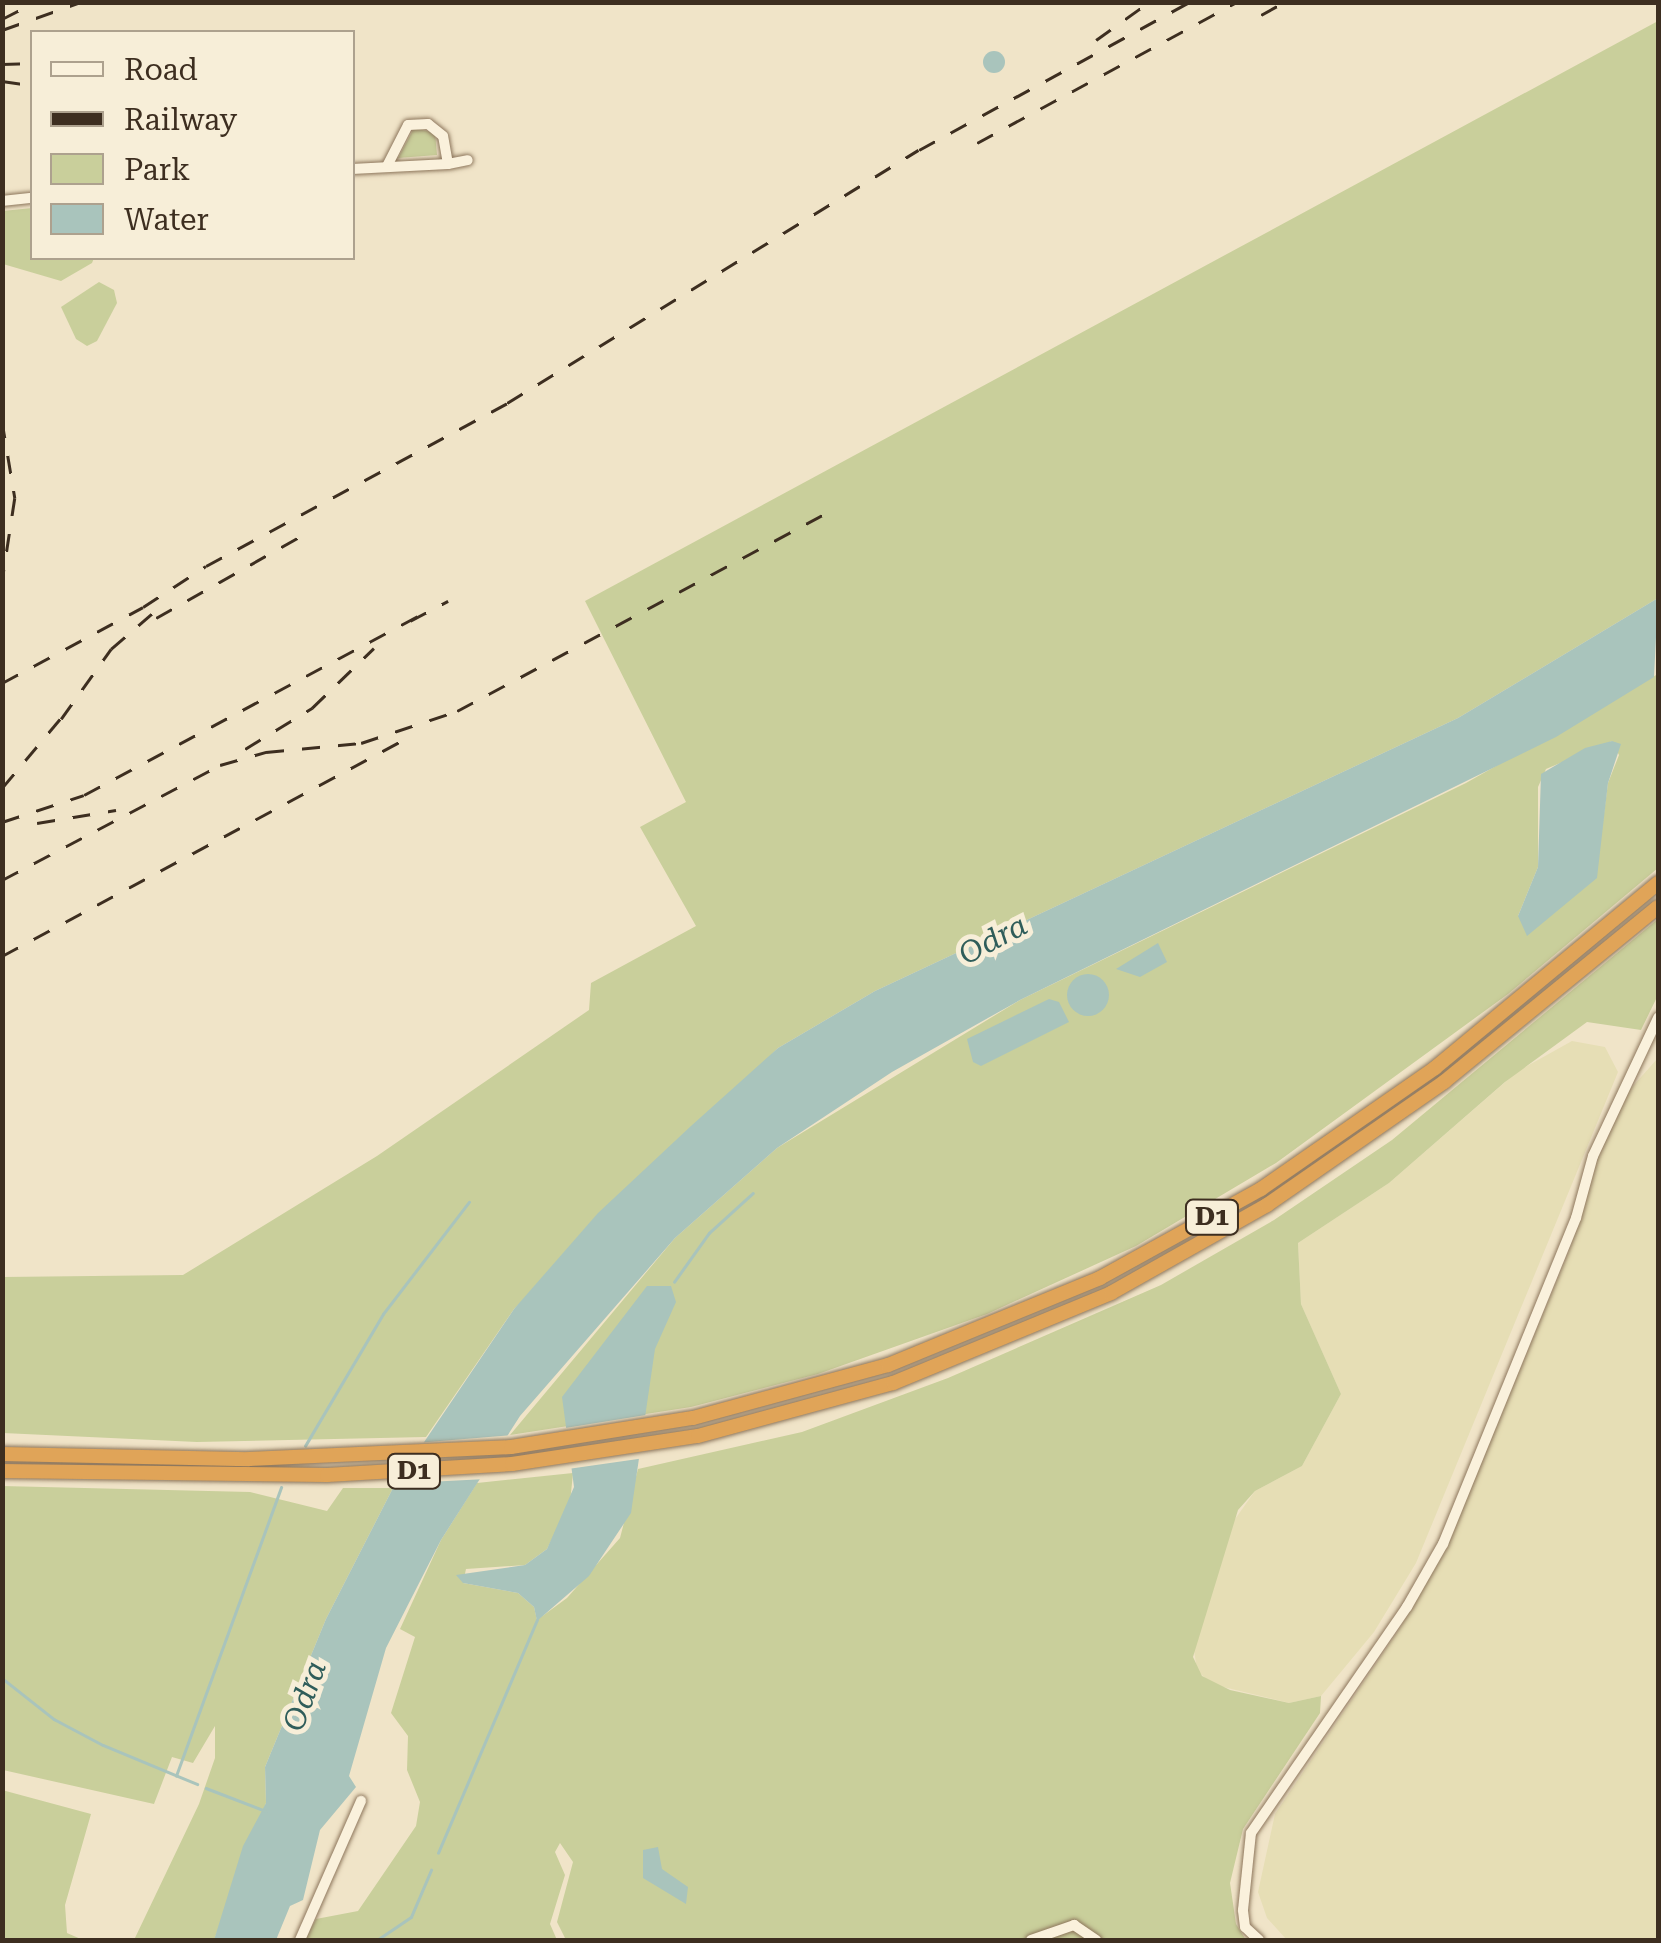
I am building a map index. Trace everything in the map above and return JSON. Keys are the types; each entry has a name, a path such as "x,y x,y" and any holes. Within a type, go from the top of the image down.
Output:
{"highway":[{"name":"D1","path":"2,1454 409,1455 581,1438 693,1418 803,1391 955,1341 1178,1237 1261,1189 1435,1068 1658,883"},
{"name":"D1","path":"2,1472 438,1470 698,1436 797,1412 966,1356 1186,1253 1358,1145 1524,1020 1658,907"}],"street":[{"path":"387,166 400,132 419,123 444,136 448,164"},
{"path":"355,169 468,160"},
{"path":"2,200 30,198"},
{"path":"1259,1940 1245,1927 1243,1910 1251,1833 1407,1608 1443,1544 1576,1218 1593,1156 1658,1018"},
{"path":"300,1940 361,1800"},
{"path":"1030,1940 1074,1925 1096,1940"}],"shaded area":[{"path":"1572,1041 1605,1047 1618,1072 1416,1563 1374,1632 1321,1696 1289,1703 1211,1684 1197,1670 1194,1650 1228,1529 1255,1491 1302,1466 1341,1394 1301,1304 1298,1243 1389,1183 1518,1071"},
{"path":"1658,1058 1658,1940 1287,1940 1267,1918 1258,1892 1275,1814 1400,1628 1447,1545 1570,1249 1600,1150 1625,1095"}],"green space":[{"path":"1658,21 1658,598 1458,718 875,991 778,1048 514,1309 426,1437 197,1442 3,1433 3,1277 183,1275 377,1156 589,1010 591,983 696,926 640,827 686,802 585,601"},
{"path":"414,128 435,133 437,155 398,158"},
{"path":"30,208 30,260 93,260 92,263 61,281 3,264 3,211"},
{"path":"99,282 114,290 117,303 97,341 87,346 76,339 61,307"},
{"path":"1658,674 1658,868 1508,994 1276,1163 1136,1246 987,1314 818,1374 691,1407 510,1435 675,1238 777,1148 1020,1000 1466,783","holes":["1612,741 1619,755 1608,783 1596,873 1518,916 1538,867 1538,787 1546,769"]},
{"path":"1658,919 1658,995 1641,1030 1587,1022 1505,1082 1389,1183 1298,1243 1301,1304 1341,1394 1302,1466 1255,1491 1238,1510 1193,1657 1202,1676 1230,1690 1289,1703 1321,1696 1320,1713 1243,1829 1230,1883 1236,1924 1246,1940 566,1940 557,1922 573,1862 560,1843 555,1852 565,1875 550,1924 557,1940 305,1940 316,1919 358,1911 416,1826 420,1802 407,1770 408,1736 391,1713 415,1637 400,1629 441,1540 477,1483 573,1473 570,1503 547,1549 525,1565 466,1569 463,1583 518,1593 534,1607 537,1620 567,1598 620,1538 638,1469 802,1432 948,1378 1161,1285 1274,1220 1392,1140"},
{"path":"2,1486 250,1492 327,1511 343,1488 393,1488 326,1619 265,1767 266,1803 214,1940 134,1940 199,1804 215,1758 215,1726 193,1763 172,1757 154,1804 3,1770"},
{"path":"2,1790 91,1814 65,1905 67,1933 83,1940 3,1940"}],"water":[{"path":"990,51 998,51 1005,62 998,73 990,73 983,66 983,58"},
{"name":"Odra","path":"1658,598 1654,677 1556,737 1020,1000 892,1072 777,1148 675,1238 520,1416 441,1540 386,1648 349,1776 356,1787 320,1830 303,1900 290,1906 276,1940 214,1940 243,1846 266,1803 265,1767 326,1619 393,1488 514,1309 598,1213 691,1126 778,1048 875,991 1458,718"},
{"path":"1612,741 1621,744 1608,783 1597,878 1527,936 1518,916 1538,867 1541,774 1585,748"},
{"path":"1158,943 1167,962 1140,977 1116,969"},
{"path":"1088,974 1103,980 1109,995 1103,1010 1088,1016 1073,1010 1067,995 1073,980"},
{"path":"1049,999 1059,1002 1069,1022 981,1066 973,1062 967,1039"},
{"path":"647,1286 671,1286 676,1302 655,1349 631,1513 589,1576 537,1621 534,1607 518,1593 463,1583 456,1575 525,1565 547,1549 574,1487 562,1397"},
{"path":"658,1847 662,1869 688,1887 686,1904 643,1878 643,1850"}],"pier":[{"path":"652,1414 645,1458 568,1469 559,1429"},
{"path":"514,1435 486,1479 389,1484 416,1443"}],"waterway":[{"path":"674,1282 709,1233 753,1193"},
{"path":"305,1446 383,1314 469,1202"},
{"path":"176,1776 281,1487"},
{"path":"438,1853 537,1620"},
{"path":"2,1678 54,1719 103,1745 197,1784"},
{"path":"206,1788 266,1811"},
{"path":"377,1940 411,1917 431,1870"}],"railway":[{"path":"2,19 35,2"},
{"path":"2,30 81,2"},
{"path":"1096,40 1149,2"},
{"path":"143,607 206,566 507,403 919,150 1189,2"},
{"path":"977,143 1237,2"},
{"path":"1261,15 1284,2"},
{"path":"2,64 27,63"},
{"path":"2,81 30,85"},
{"path":"2,420 15,498 2,583"},
{"path":"2,880 220,765 266,752 361,743 457,711 834,509"},
{"path":"156,618 301,536"},
{"path":"410,621 448,601"},
{"path":"61,719 111,649 163,604"},
{"path":"2,683 143,607"},
{"path":"2,822 84,795 421,614"},
{"path":"245,749 312,708 374,648"},
{"path":"2,788 70,707"},
{"path":"2,956 400,742"},
{"path":"37,823 116,810"}]}
